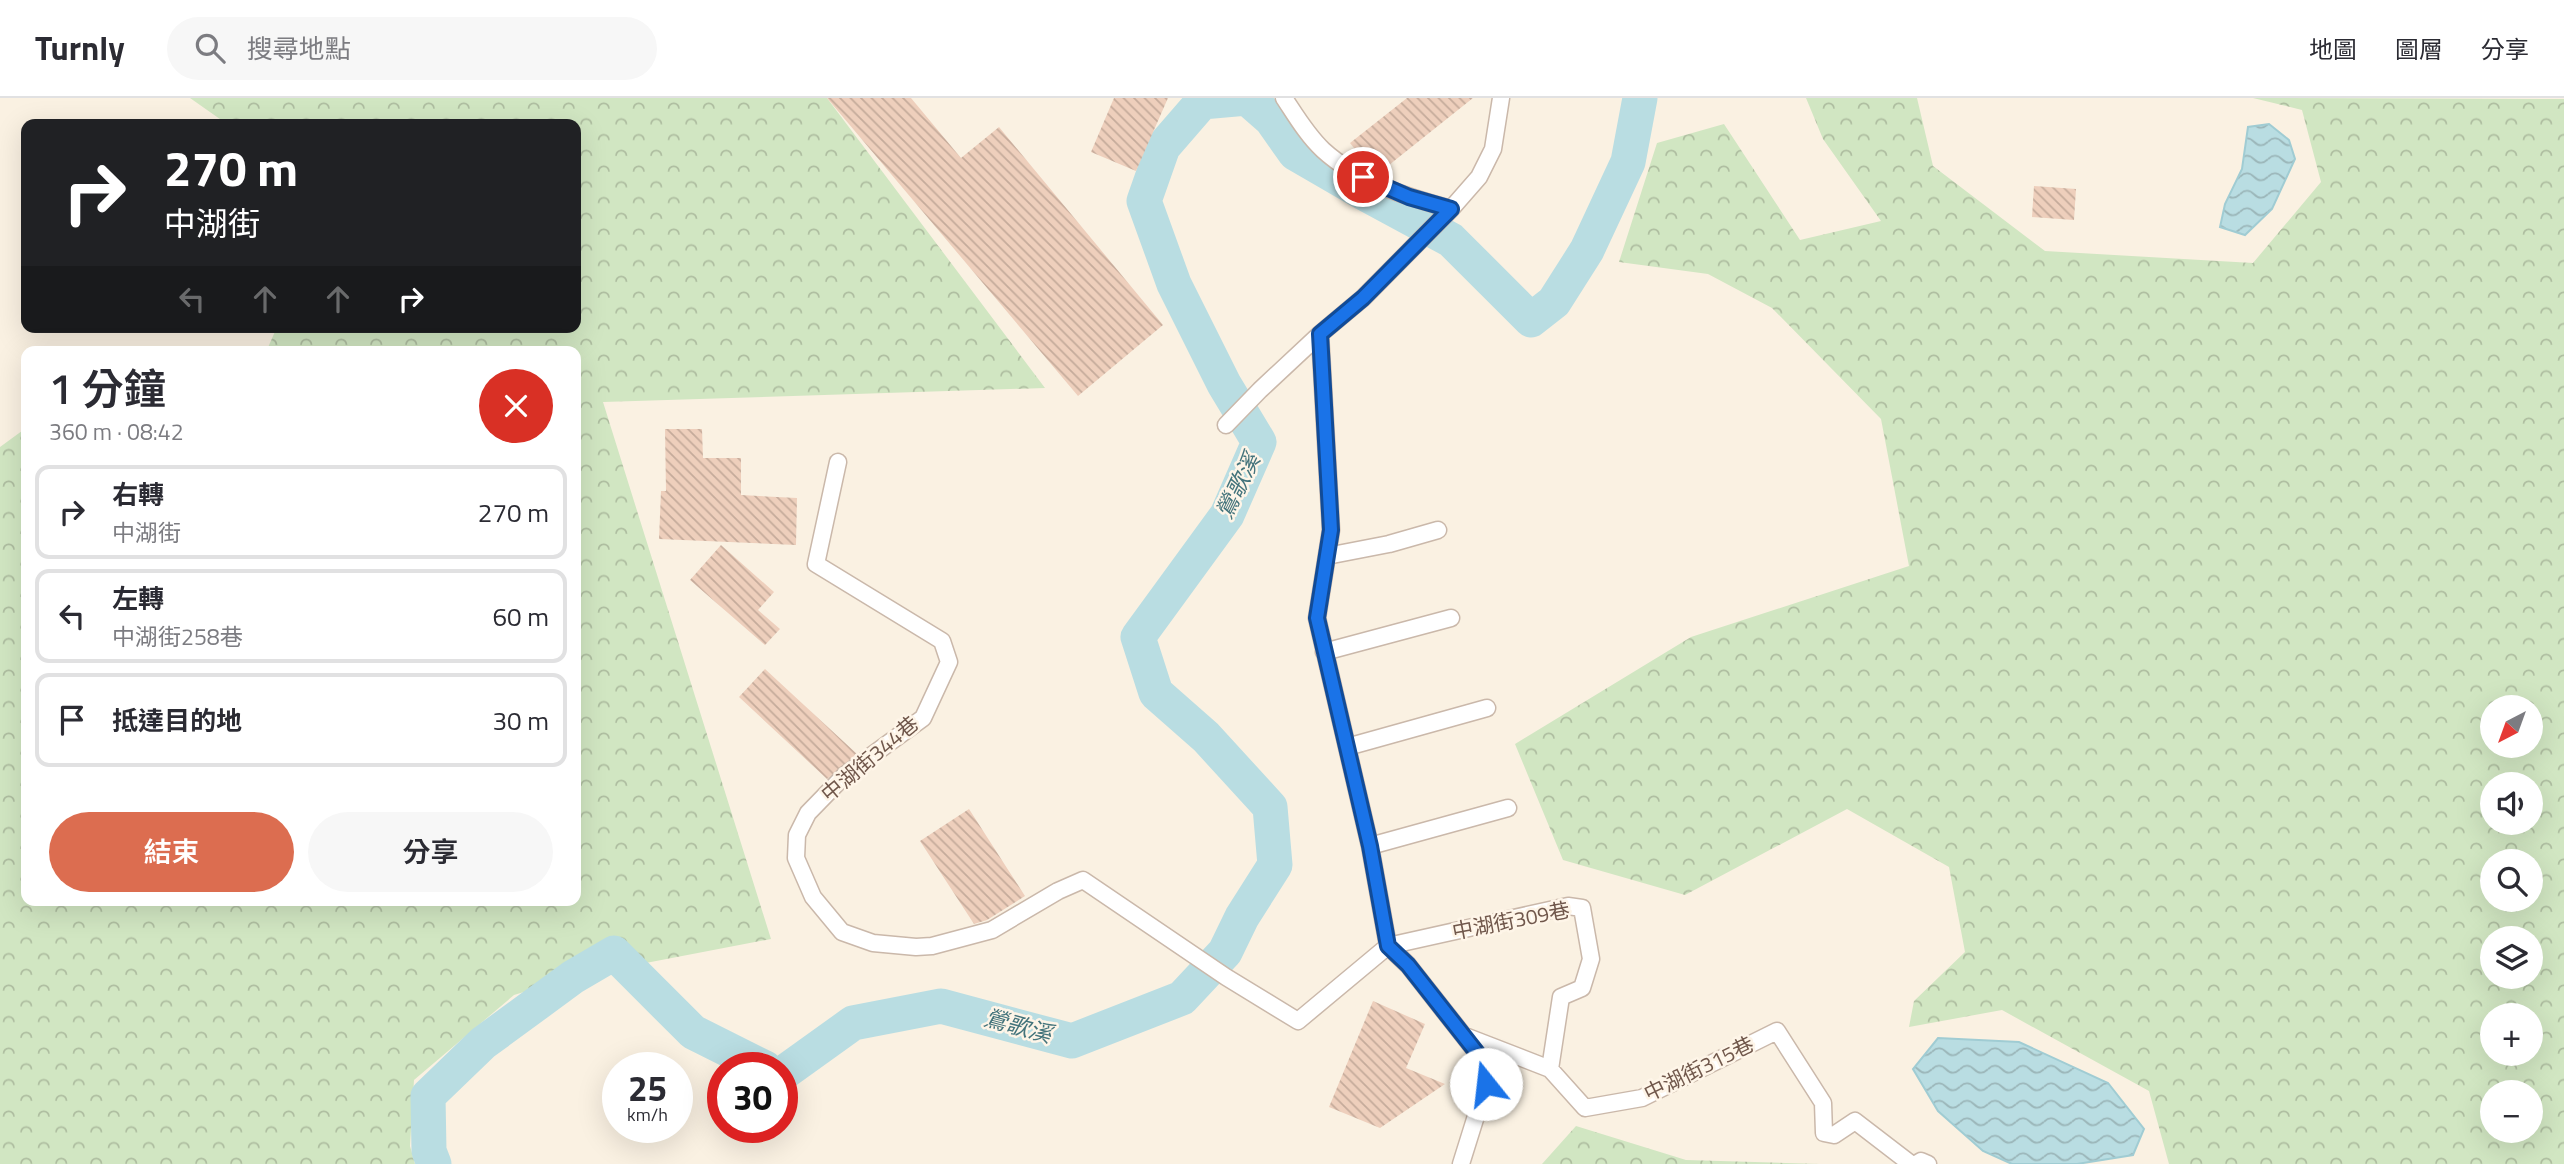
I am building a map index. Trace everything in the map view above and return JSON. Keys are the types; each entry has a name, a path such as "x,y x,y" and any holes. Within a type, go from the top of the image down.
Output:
{"street":[{"path":"1283,98 1324,151 1363,177 1446,214"},
{"path":"1226,425 1320,334 1363,298 1479,177 1493,149 1501,98"},
{"path":"1320,334 1331,530 1317,618 1370,846 1388,946 1408,965 1485,1063 1486,1084 1461,1164"},
{"name":"中湖街344巷","path":"838,462 816,564 942,641 949,662 923,718 845,775 808,813 797,835 796,858 813,897 842,932 873,943 932,946 992,930 1058,891 1083,880 1226,977 1298,1021 1388,946"},
{"path":"1327,556 1389,544 1438,530"},
{"path":"1324,652 1451,618"},
{"path":"1347,747 1487,708"},
{"path":"1370,846 1508,808"},
{"name":"中湖街309巷","path":"1388,946 1567,906 1582,908 1591,959 1582,988 1561,997 1550,1069"},
{"name":"中湖街315巷","path":"1465,1036 1550,1069 1585,1108 1642,1098 1777,1031 1823,1103 1824,1133 1834,1135 1855,1121 1914,1164 1921,1161 1928,1164"}],"green space":[{"path":"190,98 827,98 1045,388 603,402 771,939 573,977 514,995 414,1080 410,1146 415,1164 0,1164 0,447 21,432 21,906 581,906 581,346 269,346 274,333 581,333 581,119 220,119"},
{"path":"1806,98 1917,98 1933,166 2045,251 2253,263 2321,182 2302,110 2253,98 2564,99 2564,1164 2169,1164 2149,1091 2002,1010 1909,1027 1914,1001 1965,952 1949,867 1847,809 1685,895 1563,860 1515,744 1691,637 1909,566 1881,419 1772,308 1708,274 1619,262 1657,143 1724,124 1800,240 1881,221 1823,139"},
{"path":"1576,1126 1686,1160 1820,1164 1542,1164"}],"water":[{"path":"2269,124 2289,140 2295,159 2272,209 2245,235 2220,227 2225,204 2242,169 2248,127"},
{"path":"1938,1038 2019,1042 2108,1083 2144,1129 2133,1155 2077,1164 2012,1164 1983,1151 1938,1111 1913,1069"}],"building":[{"path":"827,98 911,98 961,158 999,127 1163,325 1078,396"},
{"path":"1114,98 1168,98 1136,171 1091,152"},
{"path":"1407,98 1473,98 1379,173 1371,169 1350,143"},
{"path":"2034,186 2076,189 2074,220 2032,217"},
{"path":"665,429 702,429 703,458 741,458 741,495 797,498 796,545 659,539 661,491 666,491"},
{"path":"721,545 774,592 758,610 780,629 765,645 690,580"},
{"path":"765,669 857,754 827,779 739,697"},
{"path":"969,809 1025,896 987,920 974,924 920,841"},
{"path":"1373,1001 1425,1024 1406,1068 1445,1084 1380,1128 1329,1107"}],"waterway":[{"name":"鶯歌溪","path":"798,1063 853,1023 941,1006 1072,1041 1182,998 1225,952 1242,917 1275,865 1270,807 1206,737 1156,693 1138,637 1227,515 1259,442 1224,384 1174,284 1144,201 1163,147 1202,102 1247,98 1271,119 1295,153 1451,240 1531,320 1554,302 1587,250 1628,162 1640,98"},
{"name":"鶯歌溪","path":"434,1164 429,1151 428,1096 483,1043 573,977 614,953 693,1032 733,1052"}],"route":[{"path":"1363,177 1409,197 1451,209 1363,298 1320,334 1331,530 1317,618 1370,846 1388,946 1408,965 1485,1063 1486,1084"}]}
